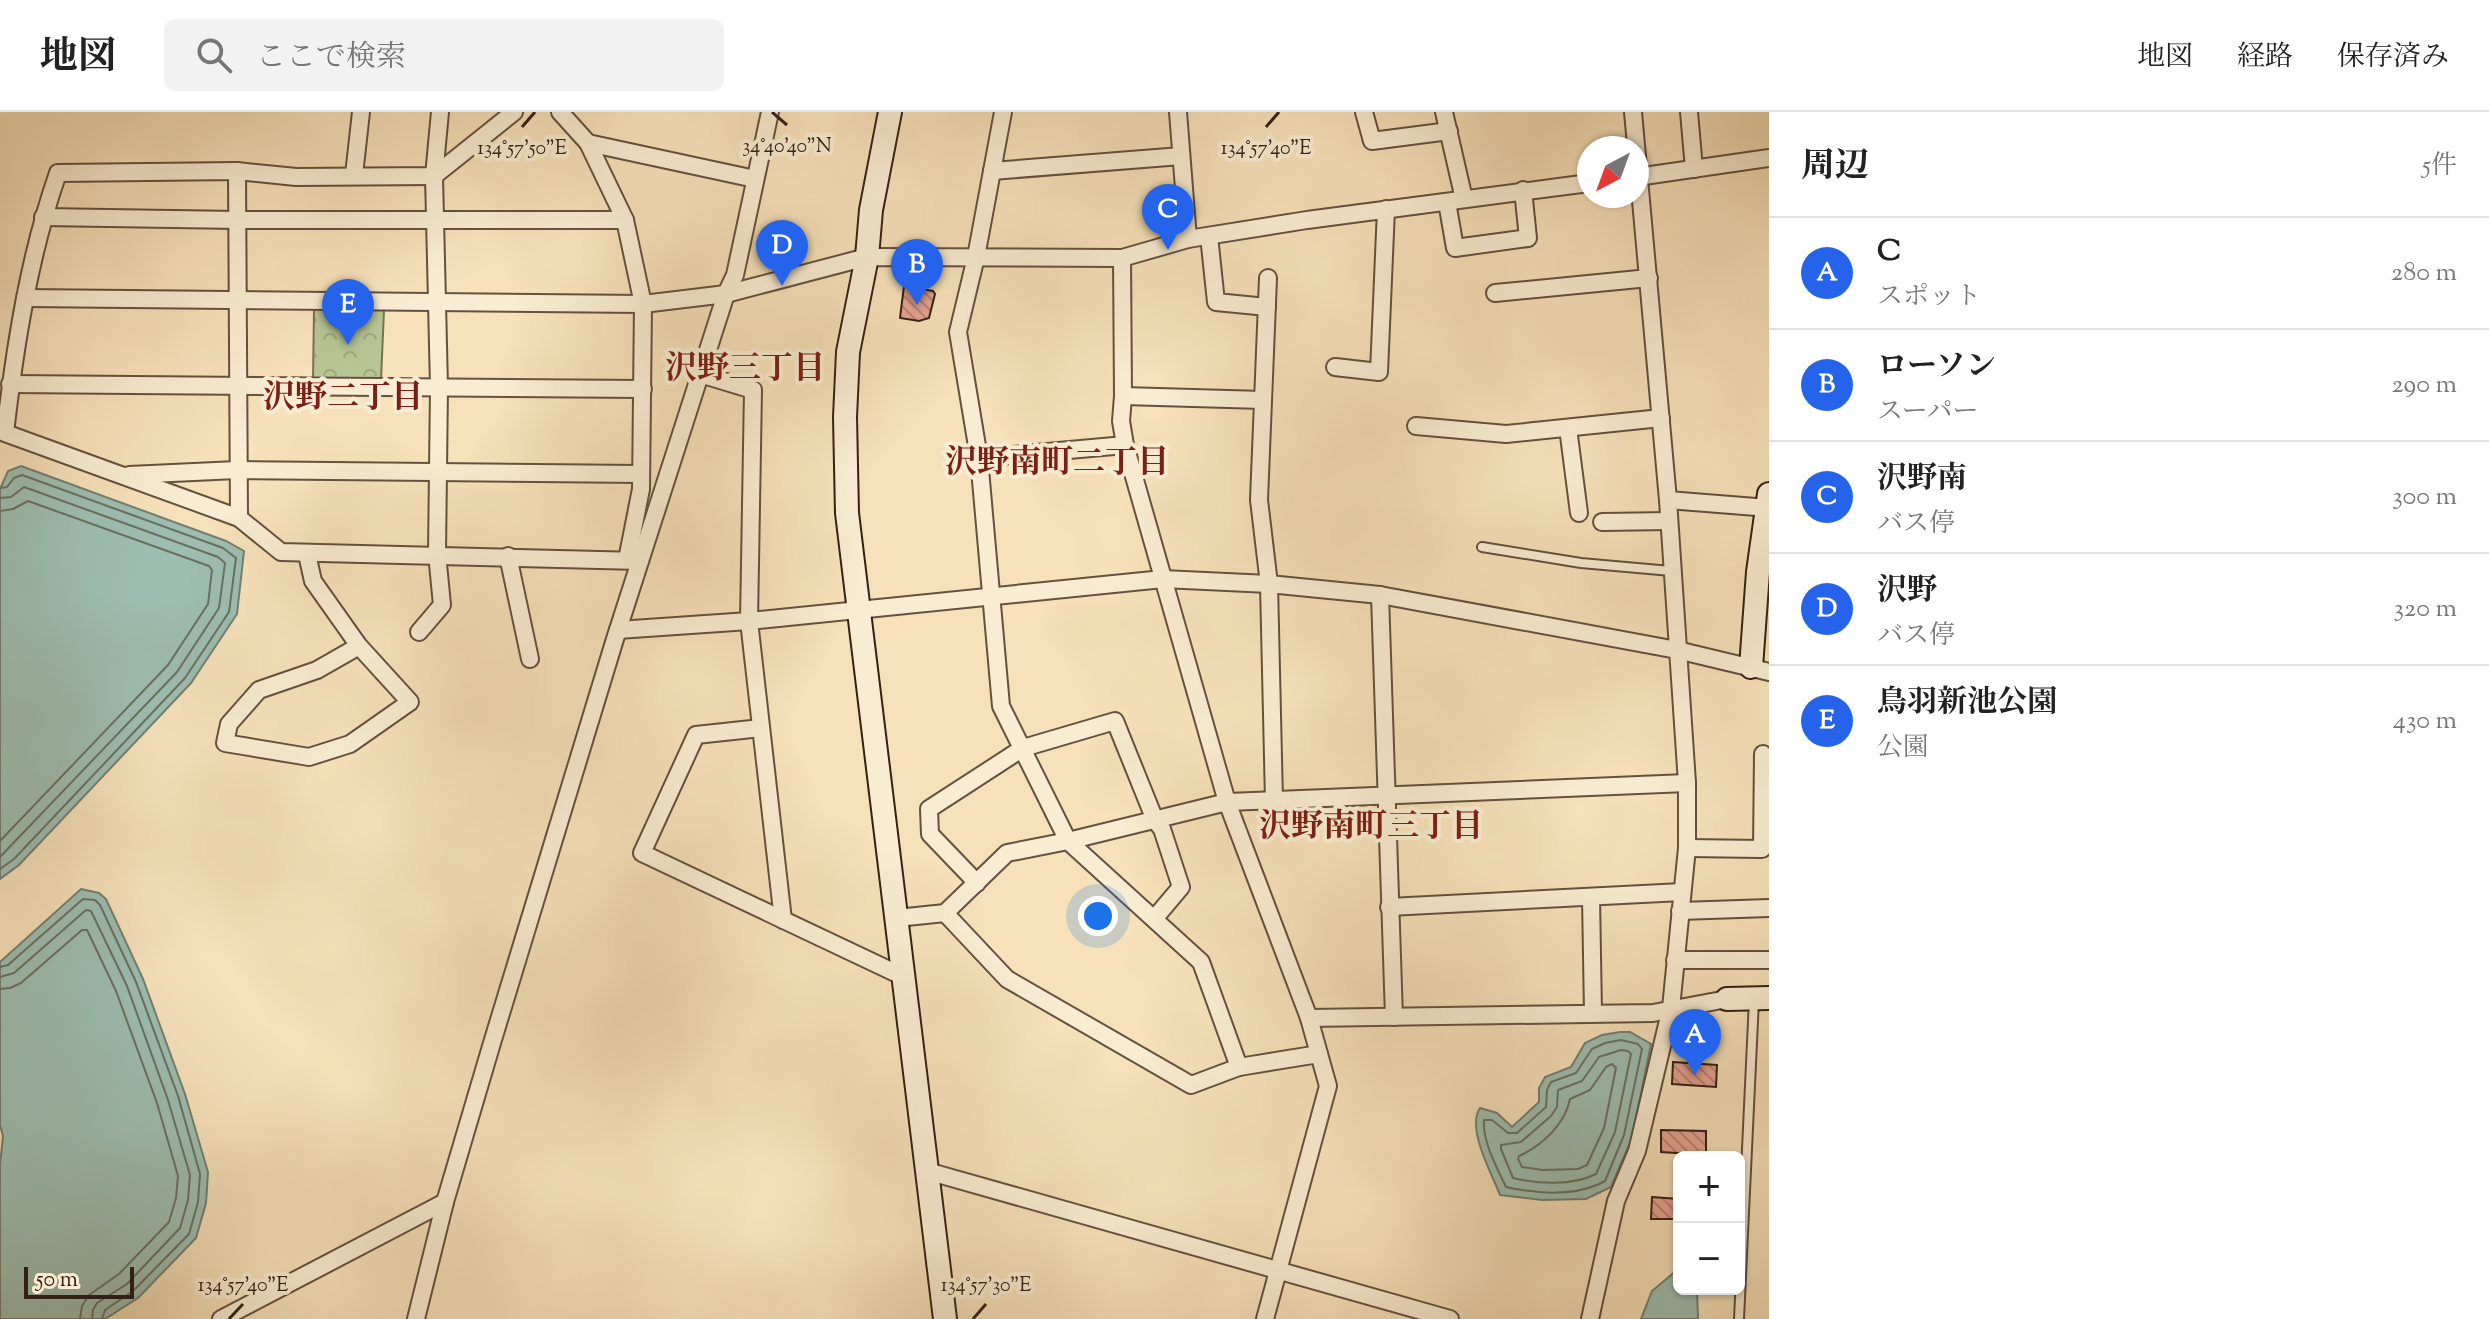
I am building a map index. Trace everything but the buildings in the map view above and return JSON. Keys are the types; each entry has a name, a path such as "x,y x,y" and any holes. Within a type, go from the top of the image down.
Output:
{"street":[{"path":"354,175 361,112"},
{"path":"419,632 442,605 437,554 439,387 434,176 440,112"},
{"path":"514,112 434,176 296,177 237,171 58,173 43,217 25,298 5,433 239,518 281,552 634,560"},
{"path":"560,112 588,143 625,220 643,304 641,489 634,560"},
{"path":"416,1319 445,1202 618,630 634,560 735,275 770,112"},
{"path":"890,112 848,352 845,417 847,513 945,1319"},
{"path":"1003,112 976,257 958,332 979,458 1001,706 1068,841 1201,962 1239,1067"},
{"path":"1178,112 1188,239"},
{"path":"1364,112 1372,141 1449,131"},
{"path":"1444,112 1456,200 1455,248 1528,238 1523,190"},
{"path":"1633,112 1635,136"},
{"path":"1689,112 1694,169"},
{"path":"588,143 755,179"},
{"path":"992,171 1181,156"},
{"path":"1649,176 1769,158"},
{"path":"237,171 239,518"},
{"path":"25,298 643,304 726,294 867,257 1122,258 1188,239 1577,184"},
{"path":"1590,1319 1616,1201 1637,1151 1671,1008 1687,848 1687,783 1668,500 1642,208"},
{"path":"1335,367 1379,372 1386,209"},
{"path":"43,217 625,220"},
{"path":"1209,236 1216,302 1267,307"},
{"path":"1122,258 1121,421 1125,445 1227,802 1309,1018 1328,1086 1265,1319"},
{"path":"1268,278 1259,500 1269,584 1274,801"},
{"path":"1495,293 1649,278"},
{"path":"700,374 753,390 749,621 783,920"},
{"path":"10,384 643,389"},
{"path":"1123,396 1263,400"},
{"path":"1416,426 1506,434 1661,418"},
{"path":"1568,428 1579,513"},
{"path":"979,458 1125,445"},
{"path":"119,475 237,470 641,474"},
{"path":"618,630 749,621 1163,579 1269,584 1380,595 1677,650 1760,669 1758,572 1768,503 1668,500"},
{"path":"1602,522 1669,521"},
{"path":"307,554 313,581 359,646 410,702 350,744 309,757 225,743 229,724 259,690 317,670 359,646"},
{"path":"508,556 530,659"},
{"path":"1380,595 1394,1017"},
{"path":"977,883 930,834 929,809 1023,748 1115,721 1155,820 1162,829 1181,887 1154,919"},
{"path":"761,728 696,735 642,853 904,977"},
{"path":"1687,848 1762,849 1763,754"},
{"path":"897,918 945,913 1007,853 1227,802 1687,783"},
{"path":"1389,907 1682,892"},
{"path":"1591,897 1593,1013"},
{"path":"1680,911 1769,908"},
{"path":"945,913 1007,979 1191,1085 1239,1067 1319,1054"},
{"path":"1675,960 1769,960"},
{"path":"1309,1018 1653,1013 1727,999 1762,998"},
{"path":"927,1171 1450,1319"},
{"path":"221,1319 445,1202"}],"lane":[{"path":"1482,547 1581,563 1671,571"},
{"path":"1739,1319 1762,998"}],"green space":[{"path":"314,309 384,310 381,380 313,381"}],"water":[{"path":"21,466 226,541 244,551 237,614 191,683 19,865 0,879 0,489 8,471"},
{"path":"81,889 99,893 106,899 143,979 185,1094 208,1172 206,1203 196,1238 138,1298 105,1319 0,1319 0,1165 3,1136 0,1125 0,962"},
{"path":"1630,1032 1651,1044 1632,1138 1611,1187 1586,1199 1542,1200 1500,1195 1478,1139 1476,1127 1480,1108 1497,1113 1512,1127 1539,1102 1539,1088 1545,1077 1571,1067 1585,1043 1602,1035"},
{"path":"1673,1273 1673,1295 1697,1295 1698,1319 1641,1319 1652,1291"}],"place":[{"name":"沢野南","path":"1168,250"},
{"name":"沢野","path":"782,286"},
{"name":"ローソン","path":"917,305"},
{"name":"鳥羽新池公園","path":"348,345"},
{"name":"C","path":"1695,1075"}],"district":[{"name":"沢野三丁目","path":"745,367"},
{"name":"沢野二丁目","path":"343,396"},
{"name":"沢野南町二丁目","path":"1057,461"},
{"name":"沢野南町三丁目","path":"1371,825"}]}
